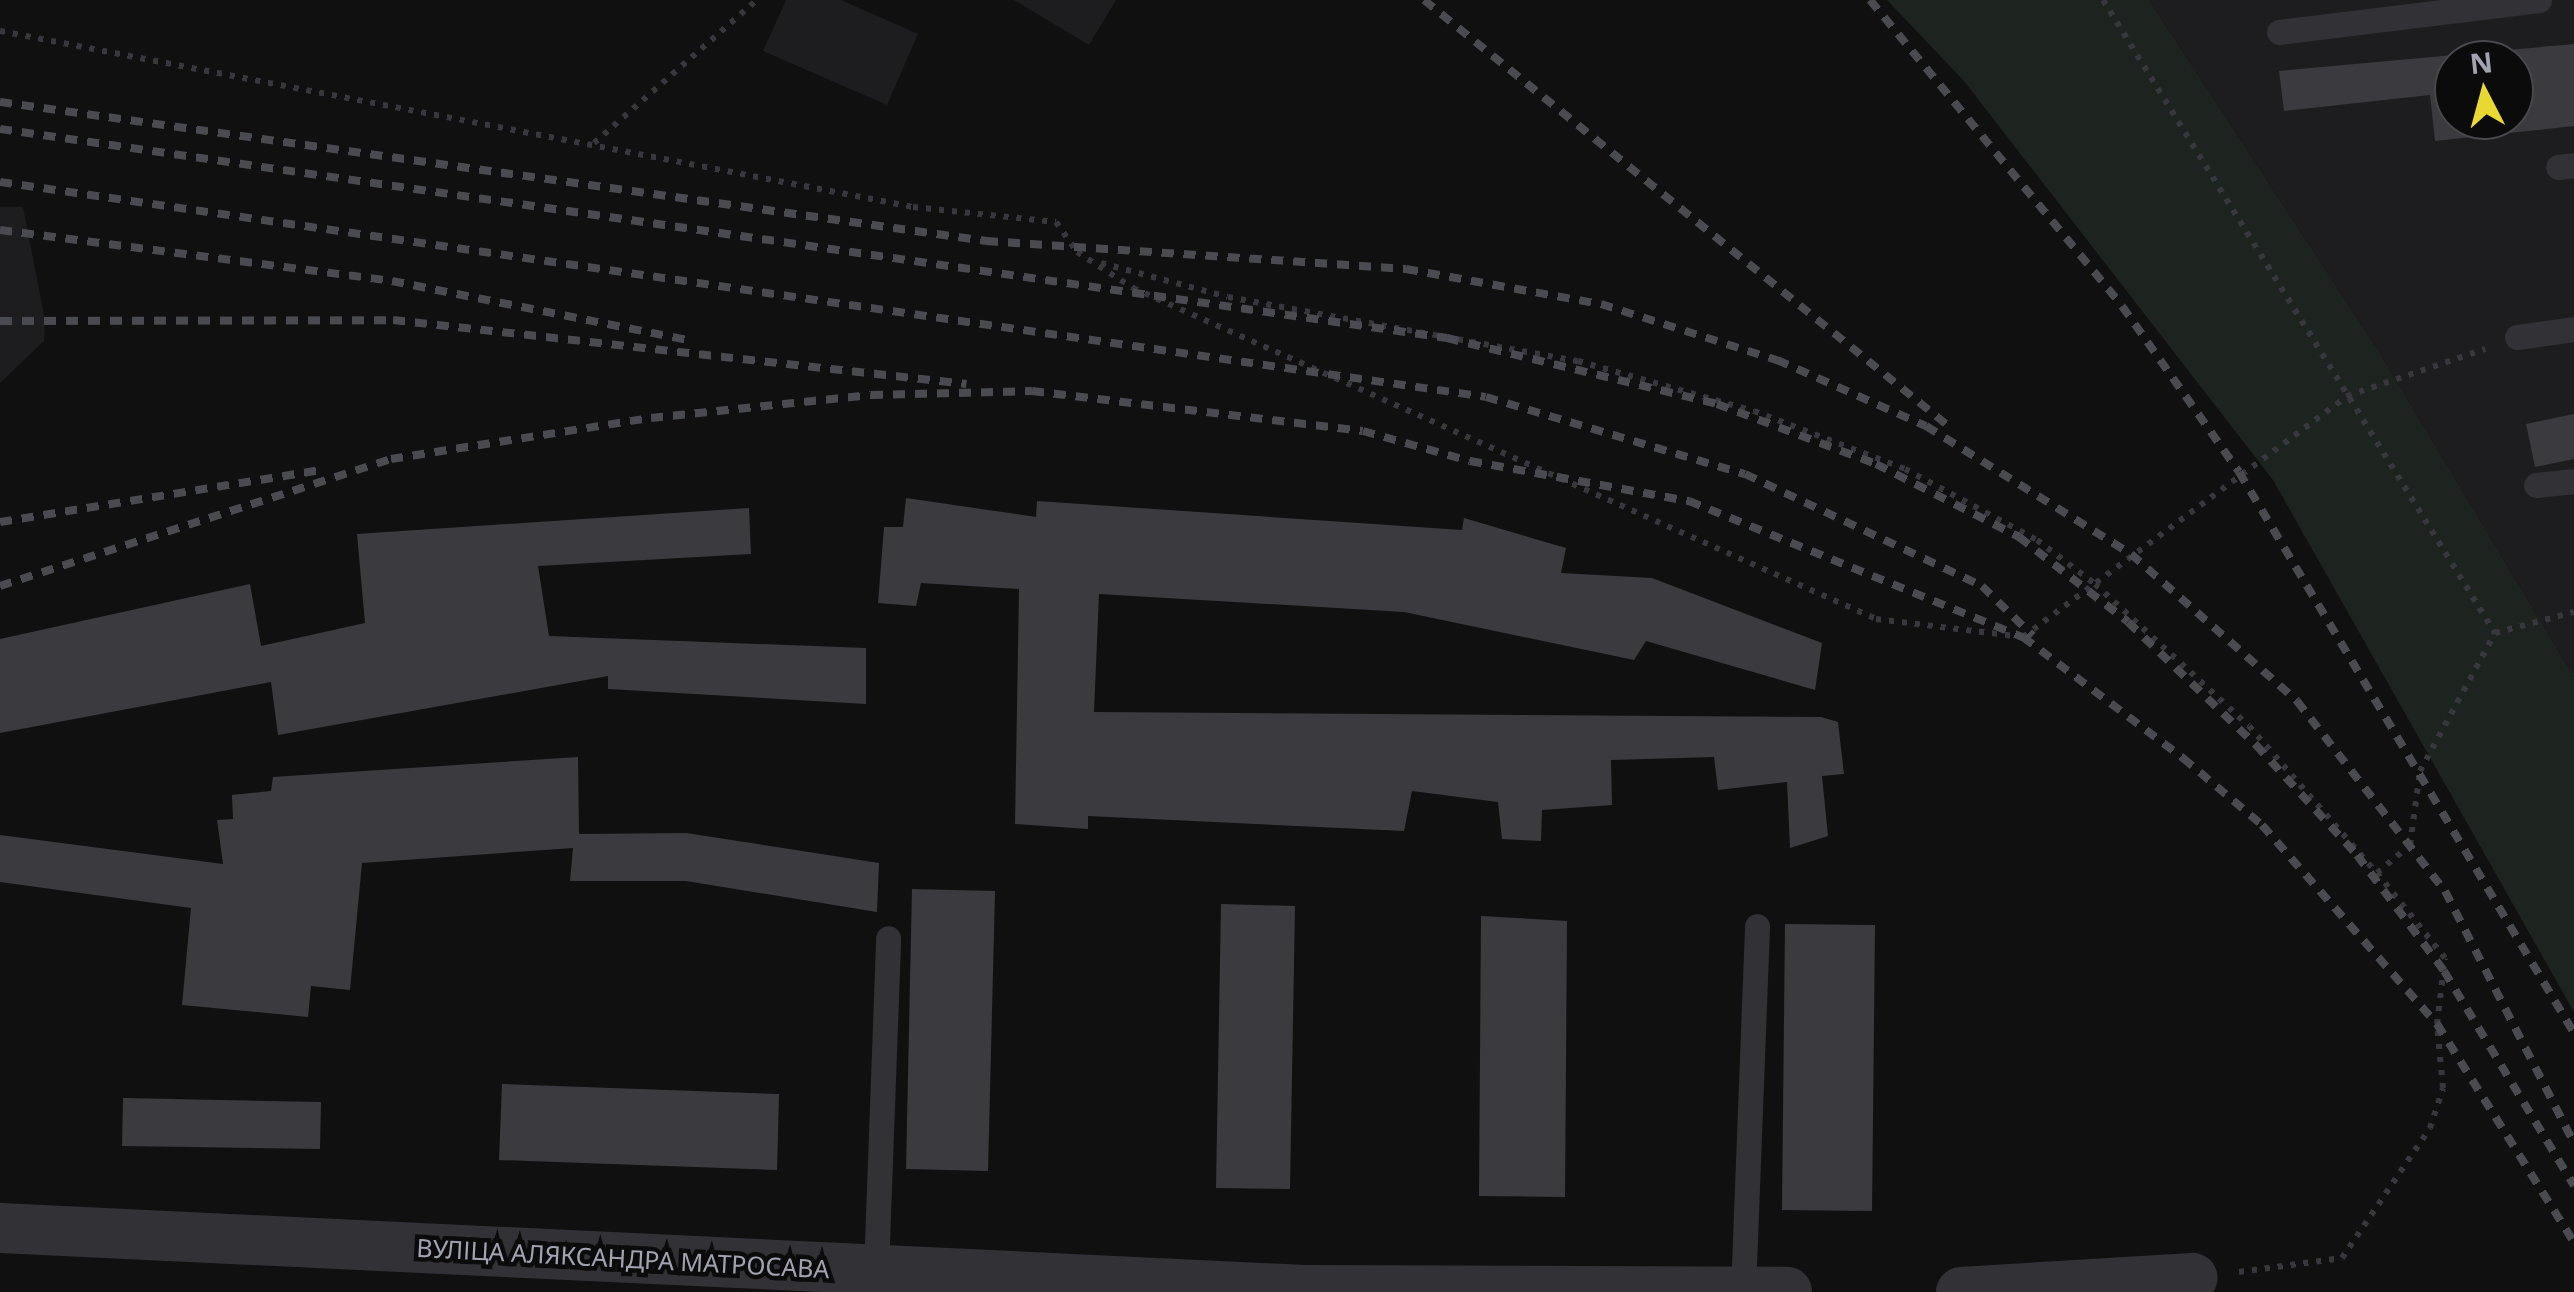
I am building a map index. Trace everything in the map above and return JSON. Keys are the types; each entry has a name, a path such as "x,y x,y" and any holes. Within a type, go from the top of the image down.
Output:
{"street":[{"name":"ВУЛІЦА АЛЯКСАНДРА МАТРОСАВА","path":"0,1228 1304,1290 1786,1292"},
{"path":"1961,1292 2193,1278"}],"lane":[{"path":"2279,32 2538,0"},
{"path":"2517,337 2574,329"},
{"path":"2536,486 2574,482"},
{"path":"1743,1292 1757,926"},
{"path":"876,1270 888,938"}],"path":[{"path":"593,144 757,0"},
{"path":"2103,0 2496,634"},
{"path":"0,31 914,208 1056,222 1077,252 1134,288 1876,620 2023,638 2346,396 2517,337"},
{"path":"1091,261 1228,297 1578,361 1754,411 1905,469 2037,540 2095,584 2248,726 2377,872 2445,958 2438,1024 2443,1088 2430,1128 2342,1258 2193,1278"},
{"path":"2377,872 2410,845 2420,771 2496,634 2574,612"}],"shaded area":[{"path":"786,0 841,0 918,34 887,105 763,51"},
{"path":"1014,0 1116,0 1089,45"},
{"path":"1887,0 2149,0 2376,347 2574,677 2574,1012 2273,480 1964,81"},
{"path":"2149,0 2574,0 2574,677 2376,347"},
{"path":"0,207 23,207 45,320 44,341 0,383"}],"building":[{"path":"2574,44 2574,126 2534,130 2534,48"},
{"path":"2434,57 2434,132 2430,95 2284,111 2279,71"},
{"path":"2574,414 2574,459 2535,467 2526,424"},
{"path":"906,498 1036,517 1037,501 1462,530 1464,518 1566,548 1561,573 1652,578 1822,643 1815,690 1646,641 1634,660 1404,612 1099,594 1094,712 1821,717 1838,722 1844,774 1822,776 1828,836 1790,848 1787,782 1718,790 1714,757 1611,760 1612,805 1542,810 1541,841 1502,839 1498,802 1412,791 1404,831 1088,816 1088,829 1015,824 1019,589 921,583 916,606 878,603 884,527 903,527"},
{"path":"749,508 751,554 538,566 549,636 866,648 866,704 608,689 608,676 278,735 271,682 0,733 0,639 250,584 261,646 365,623 357,534"},
{"path":"578,757 579,834 686,833 879,863 877,912 686,881 570,881 573,848 362,863 350,990 311,986 308,1017 182,1005 191,908 0,882 0,835 223,864 217,820 233,819 232,795 271,791 273,777"},
{"path":"912,889 995,891 988,1171 906,1169"},
{"path":"1221,904 1295,906 1290,1189 1216,1188"},
{"path":"1481,916 1567,921 1565,1197 1479,1196"},
{"path":"1785,924 1875,925 1872,1211 1782,1210"},
{"path":"502,1084 779,1094 777,1170 499,1160"},
{"path":"123,1098 321,1102 320,1149 122,1146"}],"railway":[{"path":"1424,0 1952,429"},
{"path":"1870,0 2122,306 2239,472 2574,1033"},
{"path":"0,102 986,241 1406,269 1601,304 1777,360 1926,426 2131,554 2297,701 2445,891 2574,1143"},
{"path":"0,129 1447,338 1717,404 1876,464 2019,537 2128,622 2256,745 2357,855 2444,971 2574,1186"},
{"path":"0,182 1486,397 1745,474 1982,586 2033,636"},
{"path":"0,230 392,281 688,340"},
{"path":"0,321 393,320 966,384"},
{"path":"0,586 391,459 651,418 871,395 1032,391 1363,431 1470,461 1689,501 2023,637 2183,758 2262,825 2437,1024 2574,1242"},
{"path":"0,522 321,470"}]}
